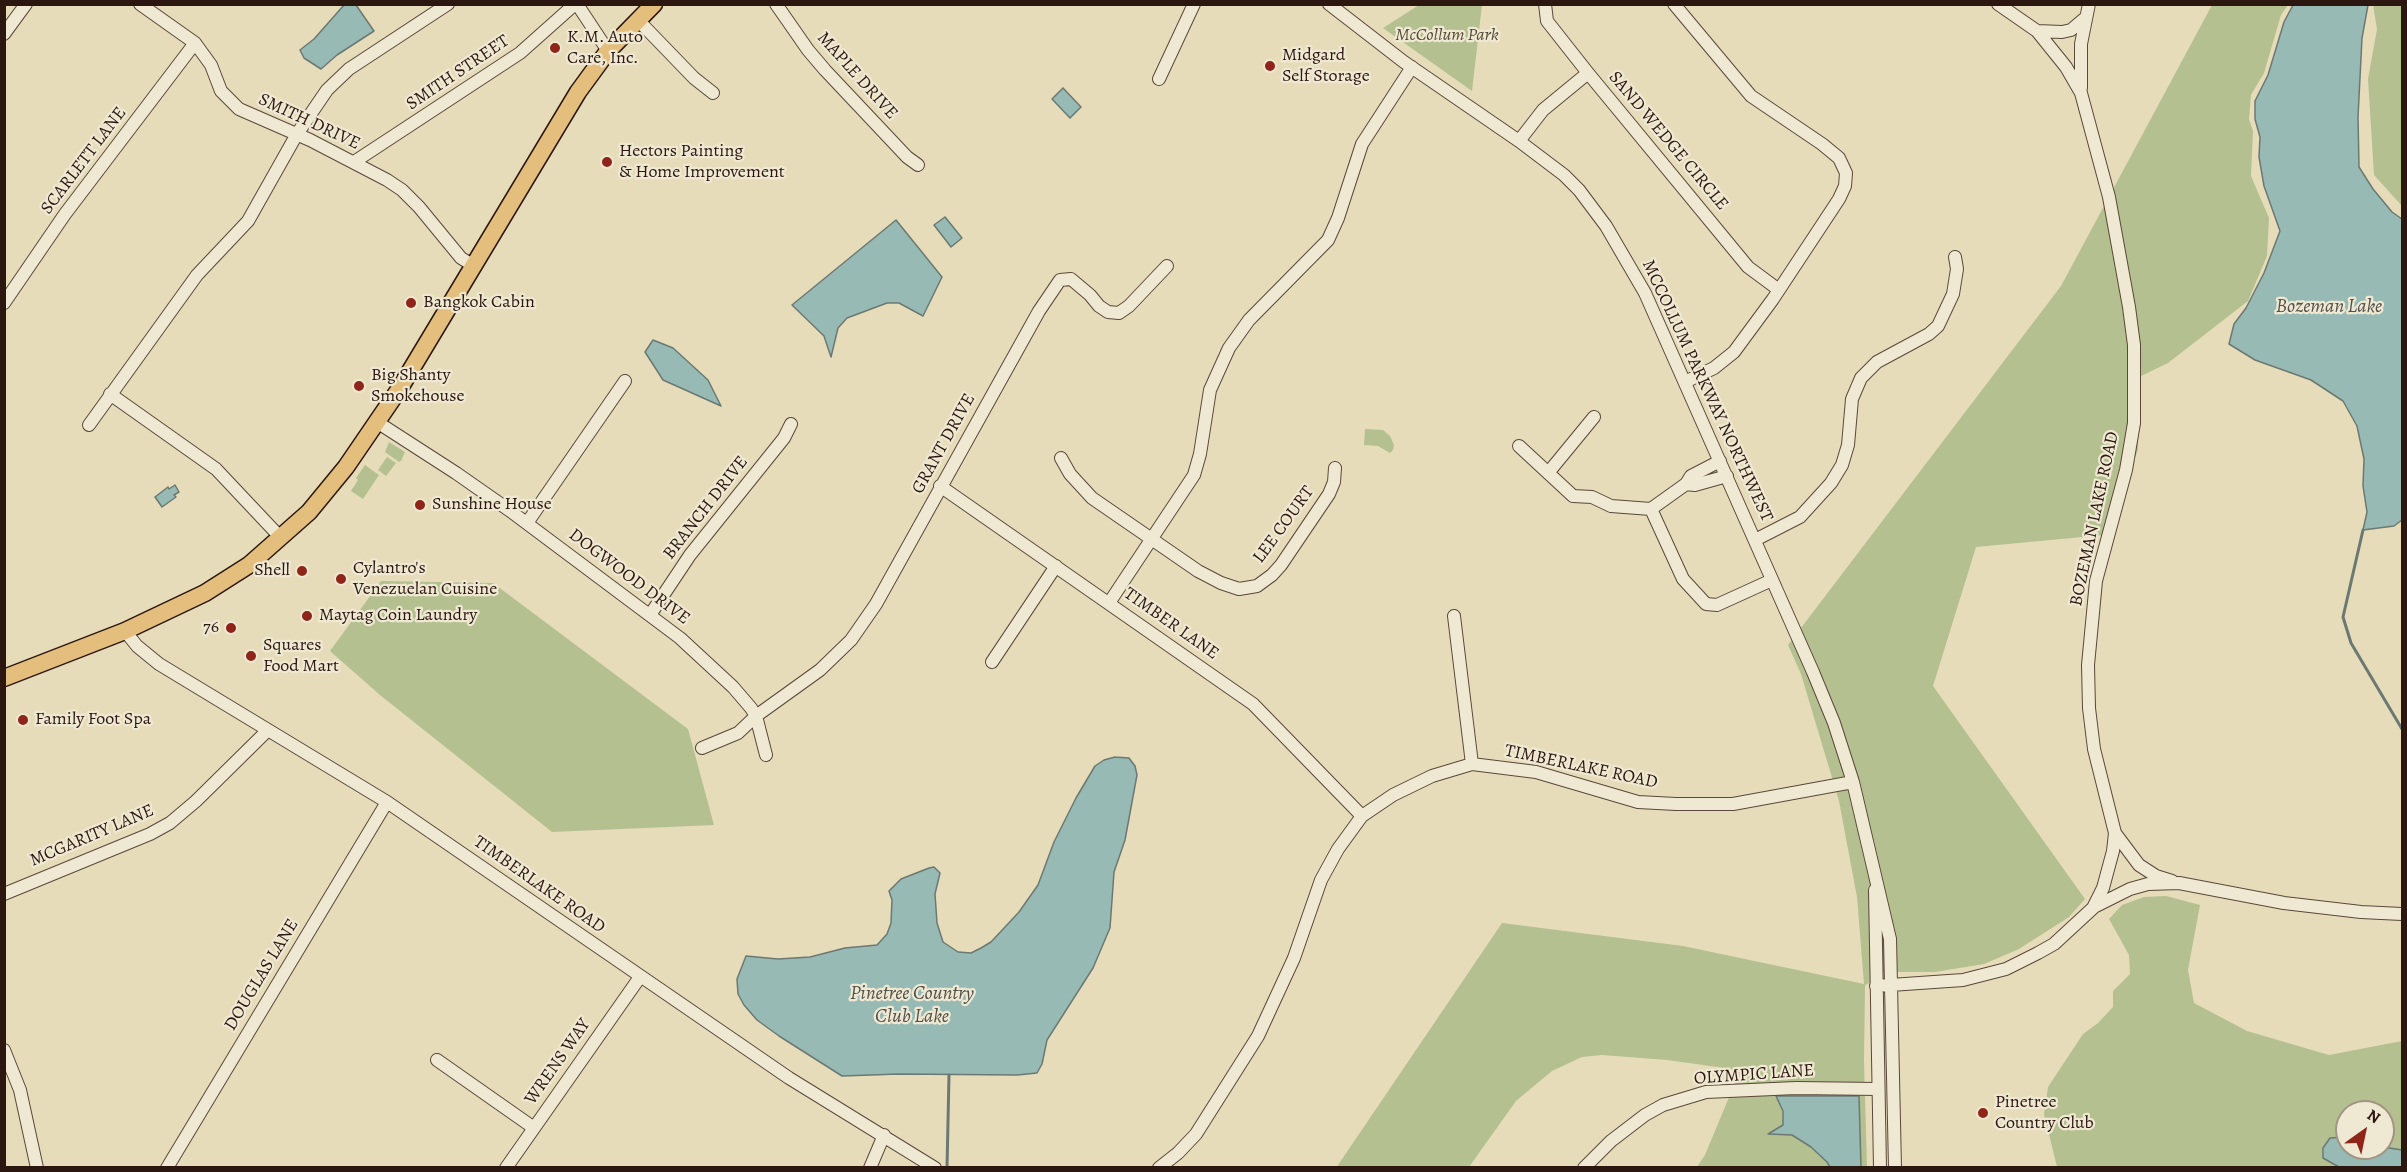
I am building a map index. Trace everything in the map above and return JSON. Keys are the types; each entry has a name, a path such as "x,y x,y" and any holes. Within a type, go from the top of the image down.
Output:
{"main road":[{"path":"4,678 125,631 182,606 220,585 249,565 309,512 377,422 474,266 569,105 608,51 654,4"}],"street":[{"path":"4,34 26,4"},
{"name":"SMITH DRIVE","path":"140,4 195,43 211,65 221,91 232,103 247,114 297,134 354,162 402,190 461,258 474,266"},
{"path":"89,425 197,275 248,221 297,134 327,90 349,69 448,4"},
{"path":"576,4 608,51"},
{"name":"SMITH STREET","path":"354,162 520,53 576,4"},
{"name":"MAPLE DRIVE","path":"776,4 814,57 907,157 918,165"},
{"path":"1159,79 1194,4"},
{"name":"SAND WEDGE CIRCLE","path":"1545,4 1547,21 1588,73 1748,267 1779,290"},
{"path":"1674,4 1751,96 1822,144 1839,158 1846,173 1845,186 1839,199 1779,290 1728,358 1714,368 1685,382"},
{"name":"BOZEMAN LAKE ROAD","path":"1876,986 1963,980 2006,969 2054,944 2093,908 2110,868 2115,833 2094,749 2089,708 2088,665 2096,581 2126,470 2134,423 2134,345 2129,307 2109,197 2081,93 2066,67 2037,31 1998,4"},
{"path":"2081,93 2080,64 2084,19 2089,4"},
{"name":"MCCOLLUM PARKWAY NORTHWEST","path":"1334,6 1412,67 1519,141 1572,182 1606,226 1645,292 1820,688 1853,782 1888,922 1893,985 1895,1167"},
{"path":"637,19 694,78 712,93"},
{"path":"2037,31 2071,30 2084,19"},
{"name":"SCARLETT LANE","path":"4,303 65,214 195,43"},
{"path":"1109,603 1194,476 1200,454 1210,390 1229,348 1249,320 1328,240 1338,218 1362,144 1412,67"},
{"path":"1519,141 1544,110 1588,73"},
{"path":"1755,540 1800,517 1831,483 1842,465 1848,445 1852,399 1860,378 1878,362 1929,334 1938,326 1953,294 1957,269 1955,257"},
{"name":"GRANT DRIVE","path":"756,716 820,670 851,640 876,604 1034,309 1060,280 1071,279 1099,306 1108,312 1119,313 1129,306 1167,266"},
{"path":"527,524 626,381"},
{"path":"110,394 216,469 280,538"},
{"path":"1548,473 1594,417"},
{"name":"DOGWOOD DRIVE","path":"377,422 456,473 527,524 650,615 708,662 739,694 756,716 766,755"},
{"name":"BRANCH DRIVE","path":"650,615 690,555 784,438 791,424"},
{"path":"1519,446 1573,496 1592,497 1611,506 1651,509 1686,484 1691,476 1720,461"},
{"name":"LEE COURT","path":"1061,458 1070,474 1092,498 1198,571 1239,589 1257,586 1281,565 1329,494 1334,482 1335,468"},
{"path":"1686,484 1695,485 1727,476"},
{"name":"TIMBER LANE","path":"940,486 1253,704 1362,816"},
{"path":"1651,509 1683,579 1706,604 1717,604 1773,580"},
{"path":"992,662 1056,567"},
{"path":"1454,616 1472,764"},
{"name":"TIMBERLAKE ROAD","path":"125,631 137,646 159,664 387,802 789,1078 935,1167"},
{"path":"702,748 738,733 756,716"},
{"name":"MCGARITY LANE","path":"4,894 130,843 170,823 196,801 267,731"},
{"name":"TIMBERLAKE ROAD","path":"1159,1167 1178,1153 1196,1134 1258,1036 1294,958 1321,880 1338,849 1362,816 1394,795 1432,776 1472,764 1536,772 1638,802 1676,804 1733,804 1853,782"},
{"name":"DOUGLAS LANE","path":"167,1167 387,802"},
{"path":"2115,833 2139,865 2156,876 2179,883 2284,903 2361,912 2403,914"},
{"name":"MCCOLLUM PARKWAY NORTHWEST","path":"1875,875 1880,1167"},
{"path":"2093,908 2130,889 2148,884 2179,883"},
{"name":"WRENS WAY","path":"506,1167 639,977"},
{"path":"4,1050 20,1090 37,1167"},
{"path":"437,1060 534,1128"},
{"name":"OLYMPIC LANE","path":"1584,1167 1611,1141 1645,1114 1663,1105 1694,1095 1706,1092 1796,1088 1878,1089"},
{"path":"870,1167 884,1135"}],"green space":[{"name":"McCollum Park","path":"1419,5 1482,5 1472,91 1383,28"},
{"path":"2212,5 2288,5 2281,15 2264,73 2251,95 2249,119 2253,131 2251,176 2269,218 2267,256 2248,301 2168,363 2139,377 2138,450 2104,535 1976,547 1933,686 2085,899 2069,917 2019,949 1984,964 1935,972 1884,972 1876,980 1865,985 1864,1061 1867,1167 1697,1167 1705,1155 1737,1078 1732,1069 1667,1060 1602,1055 1582,1057 1552,1071 1516,1101 1469,1167 1336,1168 1502,923 1683,946 1864,984 1857,897 1839,801 1801,674 1788,645 2061,286"},
{"path":"2373,5 2402,5 2402,206 2374,175 2368,79 2377,29"},
{"path":"1365,429 1383,430 1390,436 1394,445 1393,450 1390,453 1378,446 1364,445"},
{"path":"389,442 405,452 401,461 399,462 385,452"},
{"path":"387,457 396,463 386,476 378,470"},
{"path":"365,465 379,475 363,499 351,491"},
{"path":"381,581 493,583 688,729 714,825 552,832 380,695 330,651"},
{"name":"Pinetree Country Club","path":"2166,896 2200,905 2188,970 2194,1003 2247,1031 2329,1055 2402,1041 2402,1167 2057,1167 2044,1114 2048,1087 2083,1034 2098,1023 2113,1007 2113,991 2130,974 2129,955 2109,919 2122,905 2144,897"}],"water":[{"path":"344,5 356,5 374,31 337,55 321,69 304,58 300,50 314,39"},
{"name":"Bozeman Lake","path":"2293,5 2368,5 2362,38 2358,117 2359,167 2392,212 2402,219 2402,520 2394,526 2363,530 2367,512 2363,486 2364,459 2357,426 2343,401 2311,380 2255,360 2229,344 2234,324 2246,308 2264,273 2280,231 2264,186 2259,157 2260,137 2255,119 2255,101 2268,75 2284,22"},
{"path":"1063,88 1081,107 1070,118 1052,99"},
{"path":"945,217 962,238 951,247 934,225"},
{"path":"896,220 942,277 923,316 899,303 887,303 847,318 838,328 831,357 824,336 792,305"},
{"path":"653,340 673,348 708,380 721,406 663,380 645,352"},
{"path":"175,485 179,492 162,507 155,497 168,487 169,489"},
{"name":"Pinetree Country Club Lake","path":"1115,757 1129,758 1135,766 1137,775 1125,840 1114,872 1110,928 1093,968 1047,1040 1042,1064 1037,1073 842,1076 779,1036 757,1020 744,1005 738,994 737,979 746,956 778,959 810,957 845,948 877,945 887,934 891,923 892,900 889,891 901,879 929,868 934,867 940,873 935,894 937,923 943,942 958,952 971,953 991,942 1019,912 1038,885 1054,842 1095,766"},
{"path":"1776,1096 1859,1096 1861,1167 1830,1167 1811,1147 1792,1135 1768,1134 1783,1125 1783,1111"},
{"path":"2330,1138 2335,1138 2335,1160 2395,1160 2395,1149 2402,1150 2402,1167 2339,1167 2323,1158 2323,1148"}],"waterway":[{"path":"2363,530 2343,617 2351,643 2402,729"},
{"path":"947,1168 949,1075"}],"place":[{"name":"K.M. Auto Care, Inc.","path":"555,48"},
{"name":"Midgard Self Storage","path":"1270,66"},
{"name":"Hectors Painting & Home Improvement","path":"607,162"},
{"name":"Bangkok Cabin","path":"411,303"},
{"name":"Big Shanty Smokehouse","path":"359,386"},
{"name":"Sunshine House","path":"420,505"},
{"name":"Shell","path":"302,571"},
{"name":"Cylantro's Venezuelan Cuisine","path":"341,579"},
{"name":"Maytag Coin Laundry","path":"307,616"},
{"name":"76","path":"231,628"},
{"name":"Squares Food Mart","path":"251,656"},
{"name":"Family Foot Spa","path":"23,720"},
{"name":"Pinetree Country Club","path":"1983,1113"}]}
